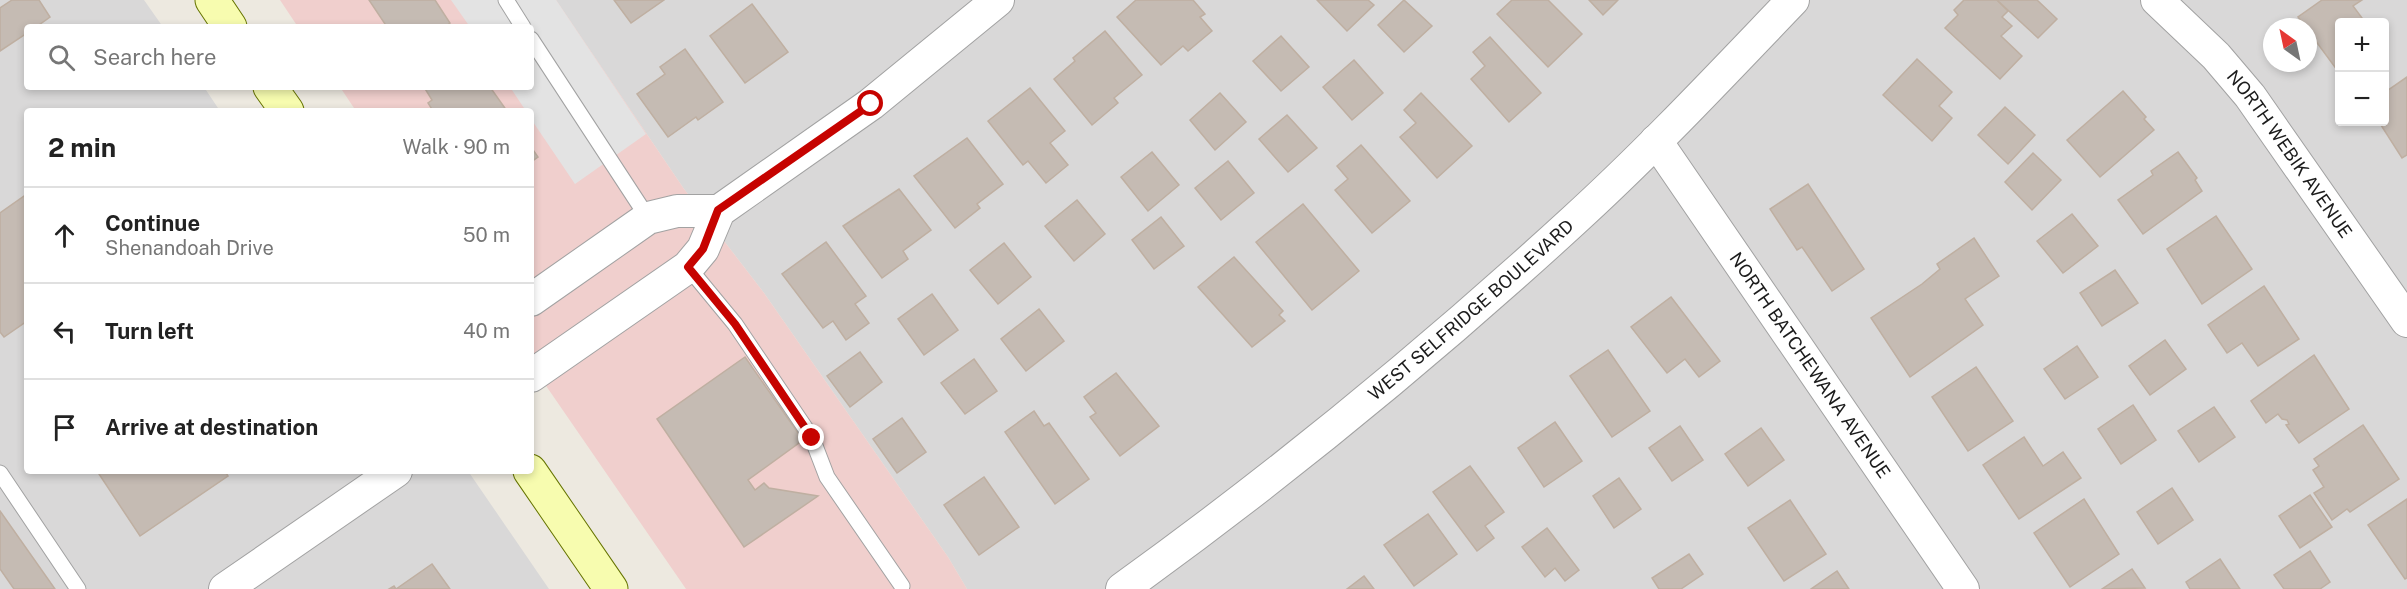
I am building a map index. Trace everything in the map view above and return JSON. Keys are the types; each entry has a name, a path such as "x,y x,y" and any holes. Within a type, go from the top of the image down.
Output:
{"main road":[{"path":"212,0 228,24"},
{"path":"272,90 284,108"},
{"path":"532,474 611,589"}],"street":[{"path":"534,298 648,218 677,211 718,210 871,104 998,0"},
{"name":"WEST SELFRIDGE BOULEVARD","path":"1122,589 1305,452 1573,221 1656,141 1793,0"},
{"name":"NORTH WEBIK AVENUE","path":"2157,0 2216,56 2250,96 2407,321"},
{"name":"NORTH BATCHEWANA AVENUE","path":"1656,141 1963,589"},
{"path":"534,374 688,267 703,249 718,210"},
{"path":"225,589 392,474"}],"lane":[{"path":"506,0 521,24"},
{"path":"534,44 648,218"},
{"path":"688,267 735,324 812,438 827,477 902,586"},
{"path":"0,473 78,589"}],"shaded area":[{"path":"0,0 144,0 161,24 24,24 24,90 206,90 218,108 24,108 24,474 470,474 549,589 0,589"},
{"path":"280,0 556,0 684,189 764,293 948,557 967,589 686,589 534,368 534,108 354,108 342,90 534,90 534,24 296,24"},
{"path":"451,0 556,0 646,134 575,184 534,123 534,108 524,108 512,90 534,90 534,24 468,24"},
{"path":"556,0 2407,0 2407,589 967,589 948,557 764,293 684,189"}],"building":[{"path":"12,0 39,0 50,17 40,24 24,24 24,35 0,51 0,8"},
{"path":"369,0 435,0 450,23 449,24 385,24"},
{"path":"614,0 664,0 631,23"},
{"path":"1136,0 1193,0 1205,14 1200,17 1212,31 1188,51 1183,46 1161,65 1117,17"},
{"path":"1317,0 1368,0 1374,5 1347,31"},
{"path":"1404,0 1432,26 1404,52 1378,25"},
{"path":"1512,0 1548,0 1582,34 1548,67 1497,14"},
{"path":"1589,0 1618,0 1603,15"},
{"path":"1964,0 1997,0 2008,11 2002,17 2012,26 2001,36 2022,56 2000,79 1945,28 1958,15 1954,10"},
{"path":"1997,0 2037,0 2057,19 2038,38"},
{"path":"2322,0 2362,0 2353,6 2362,18 2335,18 2335,67 2317,43 2317,18 2298,17"},
{"path":"752,4 788,52 745,83 710,36"},
{"path":"1105,31 1142,75 1114,98 1118,103 1092,125 1054,79 1075,61 1073,58"},
{"path":"1281,36 1309,67 1281,91 1253,61"},
{"path":"1490,37 1541,93 1509,122 1471,79 1485,66 1473,52"},
{"path":"685,49 723,102 698,120 696,117 668,137 637,94 665,74 660,67"},
{"path":"1917,59 1952,92 1939,106 1952,118 1932,141 1883,95"},
{"path":"1354,60 1383,93 1352,120 1323,87"},
{"path":"2407,77 2407,155 2402,158 2382,126 2389,126 2389,90"},
{"path":"1030,88 1065,131 1050,143 1068,165 1046,183 1028,161 1023,165 988,121"},
{"path":"426,90 492,90 505,108 431,108 428,103 432,100"},
{"path":"2123,91 2146,117 2144,119 2154,130 2100,177 2067,140"},
{"path":"1220,93 1246,122 1215,150 1190,120"},
{"path":"1421,93 1472,146 1437,178 1400,137 1416,123 1404,110"},
{"path":"2005,107 2035,135 2008,164 1978,135"},
{"path":"1287,115 1317,148 1288,172 1259,139"},
{"path":"967,138 1003,184 977,204 980,208 955,228 914,176"},
{"path":"1361,145 1410,201 1372,233 1335,190 1348,179 1337,166"},
{"path":"1152,152 1179,185 1148,211 1121,177"},
{"path":"2178,152 2197,178 2195,180 2202,191 2143,234 2118,200 2153,175 2151,171"},
{"path":"2033,153 2061,180 2032,210 2005,182"},
{"path":"1228,161 1254,193 1221,220 1195,188"},
{"path":"1808,184 1864,269 1832,291 1802,247 1797,250 1770,209"},
{"path":"899,189 931,230 903,251 908,259 882,278 843,226"},
{"path":"24,196 24,323 4,337 0,332 0,213"},
{"path":"1077,200 1105,234 1074,261 1045,226"},
{"path":"1303,204 1359,271 1312,310 1256,242"},
{"path":"2072,214 2098,246 2063,273 2037,241"},
{"path":"2216,216 2252,269 2202,304 2167,249"},
{"path":"1161,217 1184,246 1154,269 1132,240"},
{"path":"1974,238 1999,276 1965,299 1983,325 1910,377 1871,318 1922,284 1940,269 1937,264"},
{"path":"826,242 866,296 855,304 869,323 846,340 833,321 823,328 782,274"},
{"path":"1004,243 1031,277 998,304 970,270"},
{"path":"1234,257 1283,311 1279,315 1285,321 1252,347 1198,287"},
{"path":"2115,270 2138,303 2102,326 2080,293"},
{"path":"2264,286 2299,339 2258,366 2242,343 2227,353 2208,325"},
{"path":"932,294 958,330 924,355 898,319"},
{"path":"1671,297 1720,361 1699,377 1685,359 1667,373 1631,327"},
{"path":"1039,309 1064,341 1026,371 1001,339"},
{"path":"2165,340 2186,369 2150,395 2129,366"},
{"path":"2077,346 2098,377 2065,399 2044,369"},
{"path":"1608,350 1650,411 1612,437 1570,376"},
{"path":"860,352 882,382 850,407 827,376"},
{"path":"2314,355 2349,409 2299,443 2286,425 2289,424 2287,420 2282,419 2278,414 2266,423 2251,401"},
{"path":"745,357 803,440 748,480 755,490 764,483 769,488 818,496 744,547 657,419"},
{"path":"974,359 997,391 965,414 941,383"},
{"path":"1976,367 2013,421 1968,451 1932,397"},
{"path":"1116,373 1159,426 1120,456 1090,417 1096,413 1084,397"},
{"path":"2133,405 2156,440 2121,464 2098,429"},
{"path":"2214,407 2235,437 2199,462 2178,431"},
{"path":"1034,411 1044,426 1049,423 1089,479 1055,504 1005,432"},
{"path":"902,418 926,452 897,473 873,439"},
{"path":"1555,422 1582,461 1544,487 1518,448"},
{"path":"2363,425 2399,479 2350,512 2347,509 2332,520 2314,493 2324,487 2313,470 2319,466 2314,459"},
{"path":"1680,426 1703,460 1672,481 1649,448"},
{"path":"1761,428 1784,460 1748,486 1725,454"},
{"path":"2024,437 2043,466 2063,452 2081,478 2019,519 1983,465"},
{"path":"1470,466 1504,512 1485,526 1494,538 1477,551 1433,492"},
{"path":"99,474 227,474 228,476 140,536"},
{"path":"984,477 1019,527 979,555 944,505"},
{"path":"1619,478 1641,509 1614,528 1593,496"},
{"path":"2172,488 2193,520 2158,544 2137,512"},
{"path":"2310,495 2332,527 2300,548 2279,516"},
{"path":"2084,499 2119,554 2070,587 2034,533"},
{"path":"2407,499 2407,578 2405,579 2368,525"},
{"path":"1790,500 1826,554 1784,581 1748,528"},
{"path":"0,511 55,589 14,589 0,569"},
{"path":"1428,514 1457,554 1414,586 1384,545"},
{"path":"1547,528 1579,570 1565,581 1555,568 1545,577 1522,547"},
{"path":"2310,551 2330,582 2320,589 2284,589 2274,575"},
{"path":"1689,554 1703,574 1681,589 1659,589 1652,578"},
{"path":"2220,559 2240,589 2190,589 2186,582"},
{"path":"432,564 450,589 396,589"},
{"path":"2132,569 2145,588 2102,589"},
{"path":"1837,571 1849,589 1811,589"},
{"path":"1364,576 1374,589 1347,589"}],"route":[{"path":"812,438 735,324 688,267 703,249 718,210 871,104"}]}
